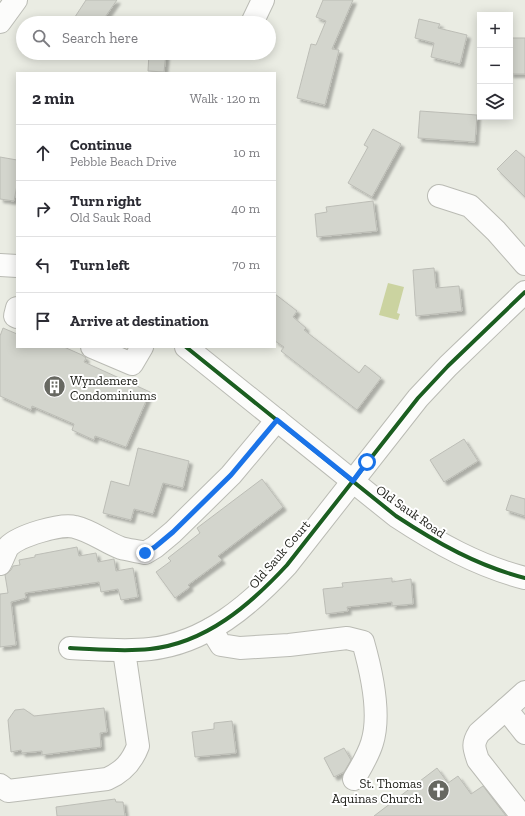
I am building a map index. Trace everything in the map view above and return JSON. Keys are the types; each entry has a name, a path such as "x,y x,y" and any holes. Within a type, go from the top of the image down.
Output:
{"street":[{"path":"0,22 16,0"},
{"path":"255,16 263,0"},
{"path":"439,196 470,206 496,231 525,264"},
{"path":"0,264 16,266"},
{"name":"Old Sauk Court","path":"70,648 124,651 176,645 224,622 242,608 265,588 287,565 418,398 448,366 525,292"},
{"path":"94,348 132,364 141,348"},
{"name":"Old Sauk Road","path":"187,348 396,516 428,537 465,557 506,573 525,578"},
{"path":"0,564 8,547 17,540 36,533 74,527 97,535 120,548 145,553 173,532 231,475 277,420"},
{"path":"211,629 221,645 240,648 289,645 347,638 363,642 373,679 375,724 373,742 354,779"},
{"path":"0,785 8,791 107,779 116,775 127,766 138,746 124,651"},
{"path":"522,816 478,760 474,741 479,733 525,692"},
{"path":"506,709 525,733"}],"shaded area":[{"path":"388,283 404,287 397,313 400,314 398,320 379,315"}],"building":[{"path":"86,0 117,0 106,16 76,16"},
{"path":"323,0 353,0 332,49 339,50 325,105 297,98 311,44 316,45 326,21 316,17"},
{"path":"419,19 440,24 438,28 467,35 460,64 431,57 434,43 415,38"},
{"path":"513,38 525,38 525,74 513,74"},
{"path":"149,60 165,60 164,72 148,71"},
{"path":"420,111 477,115 475,142 418,138"},
{"path":"373,129 401,144 372,197 348,183 368,147 364,145"},
{"path":"516,150 525,158 525,197 497,169"},
{"path":"0,157 16,160 16,190 14,201 0,199"},
{"path":"373,201 377,231 317,237 315,214 327,212 326,207"},
{"path":"434,268 436,288 459,286 462,311 416,316 413,270"},
{"path":"276,295 297,311 293,317 306,328 304,330 359,373 365,365 381,378 357,410 281,351 284,347 276,342"},
{"name":"Wyndemere Condominiums","path":"3,328 16,334 16,348 66,348 86,358 84,362 150,392 126,447 95,436 94,440 72,430 74,424 32,406 31,410 0,396 0,336"},
{"path":"464,439 478,461 444,482 430,460"},
{"path":"138,448 189,461 183,488 163,483 153,514 134,509 131,520 103,513 111,481 129,486"},
{"path":"262,479 283,507 218,556 222,560 188,585 190,587 175,598 156,572 171,561 168,558 200,533 197,528"},
{"path":"511,495 525,499 525,516 506,510"},
{"path":"77,547 79,556 96,553 98,562 114,559 116,571 133,568 138,597 121,600 118,589 101,592 99,582 25,593 26,598 11,602 16,645 0,647 0,594 8,593 5,575 13,566 20,565 19,560 35,557 35,555"},
{"path":"392,578 392,582 411,579 413,604 392,606 392,602 347,607 348,611 326,614 323,589 343,587 342,583"},
{"path":"104,708 107,732 100,733 101,747 42,755 42,751 22,753 21,750 11,752 8,720 15,710 24,709 34,716"},
{"path":"232,721 236,753 195,757 192,732 214,729 214,723"},
{"path":"344,748 351,760 344,772 334,777 324,758"},
{"name":"St. Thomas Aquinas Church","path":"437,768 448,783 458,776 471,794 483,786 506,816 374,816"},
{"path":"115,799 116,802 123,802 125,816 57,816 56,807"}],"cycle path":[{"path":"70,648 130,650 150,649 170,645 190,639 208,630 226,620 242,608 287,565 418,398 448,366 525,292"},
{"path":"187,348 396,516 458,553 491,567 525,578"}],"place":[{"name":"Wyndemere Condominiums","path":"55,387"},
{"name":"St. Thomas Aquinas Church","path":"438,790"}],"route":[{"path":"145,553 173,532 231,475 277,420 353,481 367,462"}]}
